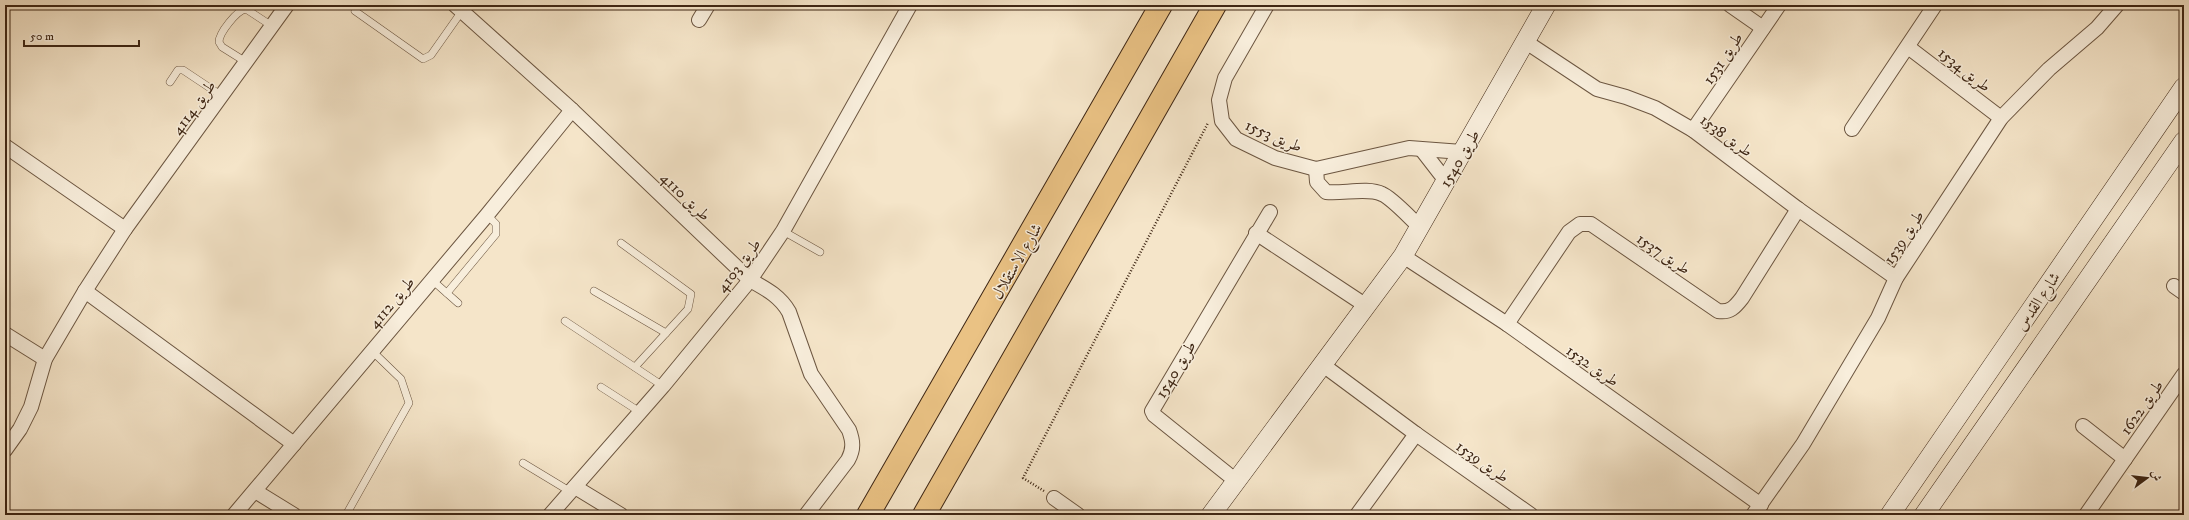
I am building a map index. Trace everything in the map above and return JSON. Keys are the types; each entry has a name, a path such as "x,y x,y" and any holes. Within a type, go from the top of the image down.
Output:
{"main road":[{"name":"شارع الاستقلال","path":"868,515 1161,5"},
{"path":"924,515 1215,5"},
{"name":"طريق 1540","path":"1211,515 1235,480 1323,365 1364,305 1403,256 1526,42 1542,8"},
{"name":"شارع القدس","path":"1890,515 2184,86"},
{"name":"شارع القدس","path":"1924,515 2184,141"}],"street":[{"name":"طريق 4114","path":"45,359 84,291 126,229 287,5"},
{"path":"699,20 708,5"},
{"name":"طريق 4103","path":"550,515 663,386 750,280 783,231 910,5"},
{"name":"طريق 1553","path":"1267,5 1225,78 1219,100 1222,121 1236,139 1275,158 1316,169 1409,148 1462,152"},
{"path":"1730,5 1763,28"},
{"name":"طريق 1531","path":"1694,130 1779,5"},
{"path":"1852,129 1935,5"},
{"name":"طريق 1539","path":"1757,510 1804,444 1878,318 1896,278 2001,118 2049,69 2097,28 2117,5"},
{"name":"طريق 4110","path":"459,8 572,110 750,280 776,296 784,304 789,312 811,374 849,430 852,440 852,451 848,460 806,515"},
{"name":"طريق 1538","path":"1526,42 1597,89 1626,97 1655,108 1694,130 1798,210 1896,278"},
{"name":"طريق 1534","path":"1908,47 2001,118"},
{"name":"طريق 4112","path":"234,515 487,215 572,110"},
{"path":"5,146 126,229"},
{"path":"1422,150 1446,181"},
{"path":"1316,169 1317,182 1326,192 1340,194 1370,191 1382,194 1420,227"},
{"name":"طريق 1537","path":"1507,324 1569,232 1580,224 1591,224 1718,311 1726,312 1733,308 1742,298 1798,210"},
{"name":"طريق 1540","path":"1235,480 1154,415 1152,411 1256,233 1270,212"},
{"path":"1256,233 1364,305"},
{"name":"طريق 1532","path":"1403,256 1507,324 1757,510"},
{"path":"84,291 294,444"},
{"path":"5,334 45,359 35,395 26,418 5,450"},
{"name":"طريق 1539","path":"1323,365 1416,434 1531,515"},
{"name":"طريق 1622","path":"2086,515 2184,374"},
{"name":"طريق 1622","path":"2083,426 2125,459"},
{"path":"1357,515 1416,434"},
{"path":"573,490 621,515"},
{"path":"255,491 294,515"},
{"path":"1054,498 1078,515"}],"lane":[{"path":"355,11 422,60 431,55 459,8"},
{"path":"246,62 222,47 219,42 220,36 237,13 246,10 272,26"},
{"path":"170,82 178,70 183,70 222,96"},
{"path":"447,293 496,234 496,224 487,215"},
{"path":"783,231 820,252"},
{"path":"621,243 691,294 688,309 635,367"},
{"path":"432,280 458,303"},
{"path":"594,291 666,333"},
{"path":"565,321 663,386"},
{"path":"346,515 409,403 401,379 372,351"},
{"path":"601,387 640,412"},
{"path":"523,463 573,490"}],"path":[{"path":"1054,498 1023,478 1219,100"}]}
